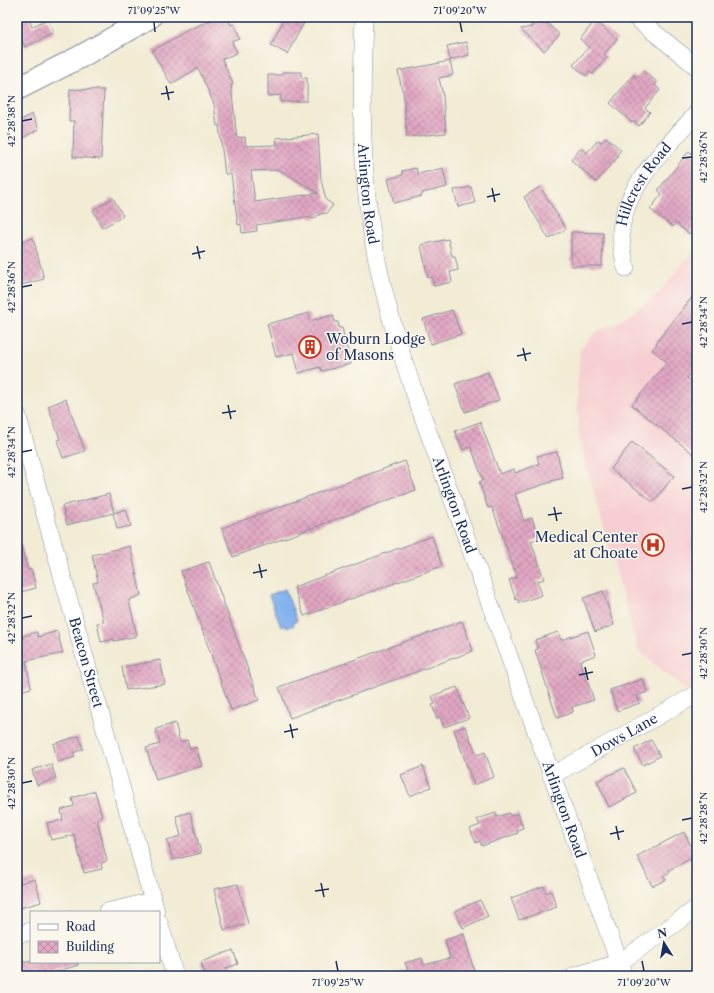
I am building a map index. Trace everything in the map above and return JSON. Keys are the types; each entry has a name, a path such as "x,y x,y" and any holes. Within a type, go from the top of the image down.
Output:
{"main road":[{"path":"17,89 80,57 150,17"}],"street":[{"name":"Arlington Road","path":"364,17 362,92 364,168 371,227 388,312 420,409 621,969"},
{"path":"635,17 697,67"},
{"name":"Hillcrest Road","path":"626,268 622,248 621,231 624,215 634,190 647,170 697,113"},
{"name":"Beacon Street","path":"17,414 155,906"},
{"name":"Dows Lane","path":"552,776 697,694"},
{"path":"115,911 155,906"},
{"path":"574,976 621,969 697,908"},
{"path":"160,925 175,976"},
{"path":"17,935 30,931"}],"shaded area":[{"name":"Medical Center at Choate","path":"692,252 697,252 697,685 687,691 638,650 579,439 577,386 580,350 597,331 618,322 659,293"}],"water":[{"path":"285,589 297,621 293,622 294,625 287,628 285,625 281,627 269,595"}],"building":[{"path":"17,17 28,17 32,27 47,19 54,33 25,47 17,31"},
{"path":"218,17 227,17 231,25 234,24 240,39 232,42 237,53 222,59 233,84 231,85 237,138 245,137 246,146 277,145 276,138 318,134 321,180 326,200 333,205 327,213 320,214 314,219 307,217 256,225 257,231 242,233 241,224 238,225 231,174 225,174 219,125 217,126 214,104 198,68 171,84 152,51 188,30","holes":["280,170 318,193 255,202 251,171"]},
{"path":"285,17 307,17 287,54 271,45"},
{"path":"532,17 541,17 560,35 544,51 521,29 532,27"},
{"path":"595,21 617,39 604,54 607,57 593,74 590,72 586,76 573,65 589,47 580,39"},
{"path":"466,42 469,55 450,60 447,46"},
{"path":"450,61 453,75 439,78 443,96 446,133 407,137 403,90 398,71"},
{"path":"643,71 657,82 655,85 660,90 645,108 650,112 639,126 634,121 632,123 610,103 633,75 637,78"},
{"path":"282,72 301,72 301,78 307,78 307,101 281,102 281,95 268,96 268,75 282,75"},
{"path":"70,89 104,90 101,159 73,157 74,121 69,121"},
{"path":"32,114 39,129 17,141 17,122"},
{"path":"606,137 621,150 616,156 618,157 596,182 571,160 581,148 587,153 598,140 602,142"},
{"path":"689,151 697,158 697,224 689,234 676,223 673,227 650,209 662,194 658,190"},
{"path":"416,168 418,174 443,168 447,187 422,193 422,196 394,203 388,179 403,175 402,171"},
{"path":"471,187 475,203 458,207 454,190"},
{"path":"540,187 566,229 549,239 524,197"},
{"path":"113,198 123,216 102,228 93,210"},
{"path":"571,232 603,233 602,266 571,266"},
{"path":"33,238 44,279 17,286 17,243"},
{"path":"448,239 452,256 455,256 458,270 450,272 452,282 434,286 432,277 428,278 421,245"},
{"path":"697,291 697,366 687,378 697,385 697,457 632,405 667,362 652,350"},
{"path":"452,310 461,334 431,344 423,319"},
{"name":"Woburn Lodge of Masons","path":"309,313 310,321 333,315 335,322 338,322 339,328 342,328 351,364 322,371 320,367 299,373 294,353 276,357 267,324"},
{"path":"488,372 499,400 465,412 455,384"},
{"path":"66,399 85,451 63,458 57,440 60,439 48,406"},
{"path":"480,422 500,474 514,469 515,473 539,464 537,456 557,452 563,478 515,494 524,521 532,518 539,538 531,541 544,579 537,581 542,595 519,603 518,599 516,600 509,580 517,577 492,507 488,508 479,482 483,480 471,447 463,450 455,431"},
{"path":"632,442 674,476 653,502 611,469"},
{"path":"405,461 416,490 233,557 222,528"},
{"path":"109,494 114,513 126,509 131,526 117,529 113,513 67,525 62,506"},
{"path":"432,536 442,566 304,616 294,587"},
{"path":"17,545 21,545 28,570 31,569 36,588 17,593"},
{"path":"130,546 141,595 129,600 137,636 101,642 97,623 104,622 93,583 98,582 92,555"},
{"path":"209,562 259,700 231,710 181,571"},
{"path":"603,591 614,625 595,632 583,598"},
{"path":"462,621 473,651 290,718 279,687"},
{"path":"57,631 63,653 26,661 31,688 17,692 17,638 37,632 38,637"},
{"path":"588,631 596,655 580,661 594,700 572,707 573,712 557,718 535,650 538,649 535,640 558,632 561,640"},
{"path":"160,660 165,684 126,690 122,667"},
{"path":"643,679 647,692 637,696 640,703 617,711 610,690"},
{"path":"457,687 469,718 444,727 440,717 437,718 432,705 435,704 432,696"},
{"path":"175,723 180,742 187,740 190,749 196,747 202,766 156,780 146,748 160,744 156,729"},
{"path":"465,726 477,755 485,752 494,777 474,785 454,730"},
{"path":"79,736 83,749 73,753 75,757 58,762 53,744"},
{"path":"651,740 660,756 643,765 634,749"},
{"path":"51,764 56,778 37,785 32,770"},
{"path":"423,766 431,787 410,796 401,775"},
{"path":"624,768 637,793 609,807 597,781"},
{"path":"95,791 102,817 97,819 107,861 101,863 102,869 84,873 74,835 51,840 47,823 63,820 61,810 74,806 72,798"},
{"path":"190,812 201,853 173,860 167,840 181,836 176,816"},
{"path":"496,813 497,817 509,813 510,816 518,813 523,828 517,830 518,833 482,846 480,841 476,843 470,829 480,825 477,819"},
{"path":"684,832 696,856 669,870 670,872 663,876 666,880 652,886 637,856"},
{"path":"35,879 41,902 17,909 17,884"},
{"path":"238,884 248,924 224,930 214,889"},
{"path":"544,886 546,893 551,891 557,907 519,920 511,898"},
{"path":"480,900 488,916 463,928 455,911"},
{"path":"464,934 474,971 456,976 401,976 401,972 408,970 405,963 422,958 424,965 450,958 445,940"},
{"path":"233,950 238,964 226,968 229,976 206,976 201,962"},
{"path":"17,962 78,963 78,965 44,976 17,976"}],"place":[{"name":"Woburn Lodge of Masons","path":"310,347"},
{"name":"Medical Center at Choate","path":"653,545"}]}
